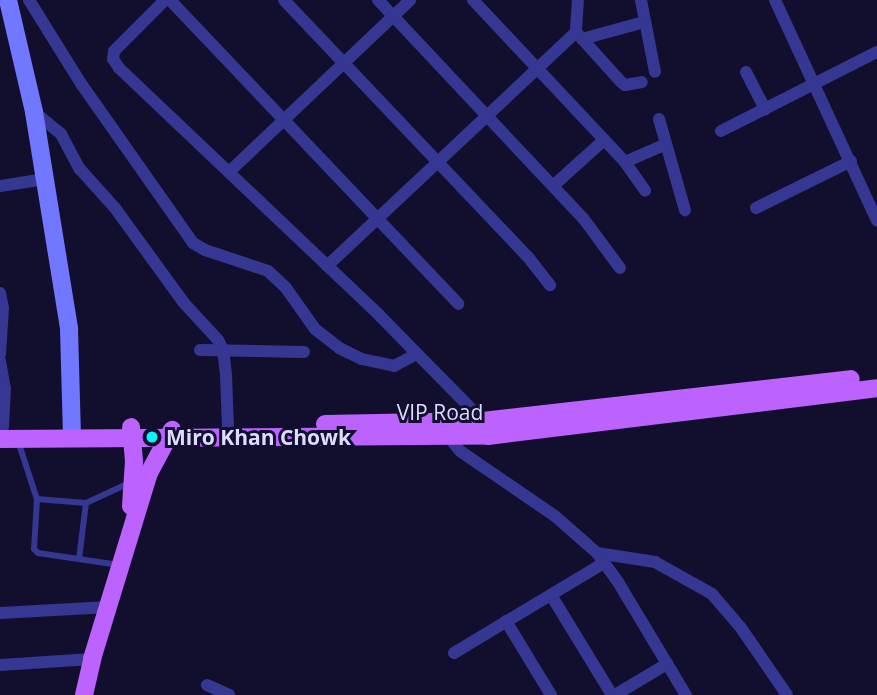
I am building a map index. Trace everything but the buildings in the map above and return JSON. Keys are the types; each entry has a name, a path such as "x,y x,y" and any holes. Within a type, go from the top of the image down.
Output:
{"main road":[{"path":"8,0 8,32 34,112 69,329 72,432"},
{"name":"VIP Road","path":"5,433 444,428 483,421 877,376"},
{"name":"VIP Road","path":"170,432 228,426 444,428 488,436 877,388"},
{"path":"85,695 92,659 149,473 170,432"},
{"path":"124,560 133,481 132,433"}],"street":[{"path":"29,0 82,85 192,243 268,271 286,288 315,330 339,348 362,359 394,366 415,355"},
{"path":"458,304 168,0 114,51 113,59 379,315 415,355 483,421"},
{"path":"285,0 528,257 550,285"},
{"path":"378,0 583,218 620,268"},
{"path":"229,172 410,0"},
{"path":"473,0 625,162 645,191"},
{"path":"578,0 579,35 625,85 642,82"},
{"path":"641,0 655,72"},
{"path":"775,0 877,221"},
{"path":"327,266 536,67 579,35 644,22"},
{"path":"721,131 877,52"},
{"path":"746,72 765,108"},
{"path":"34,112 52,124 61,135 80,169 115,208 184,303 218,340 223,350 228,426"},
{"path":"659,119 685,210"},
{"path":"553,186 604,139"},
{"path":"625,162 666,144"},
{"path":"757,208 851,161"},
{"path":"0,186 45,179"},
{"path":"0,293 0,354"},
{"path":"200,350 304,352"},
{"path":"0,361 5,388 5,433"},
{"path":"444,428 460,451 545,509 600,558 685,695"},
{"path":"454,653 551,595 600,558 655,562 712,594 741,628 787,695"},
{"path":"551,595 613,695 667,664"},
{"path":"0,613 109,607"},
{"path":"506,621 551,695"},
{"path":"0,665 92,659"},
{"path":"207,685 229,695"}],"lane":[{"path":"5,433 37,499 34,549 38,553 79,559 124,560"},
{"path":"37,499 86,503 133,481"},
{"path":"79,559 86,503"}],"place":[{"name":"Miro Khan Chowk","path":"152,437"}]}
